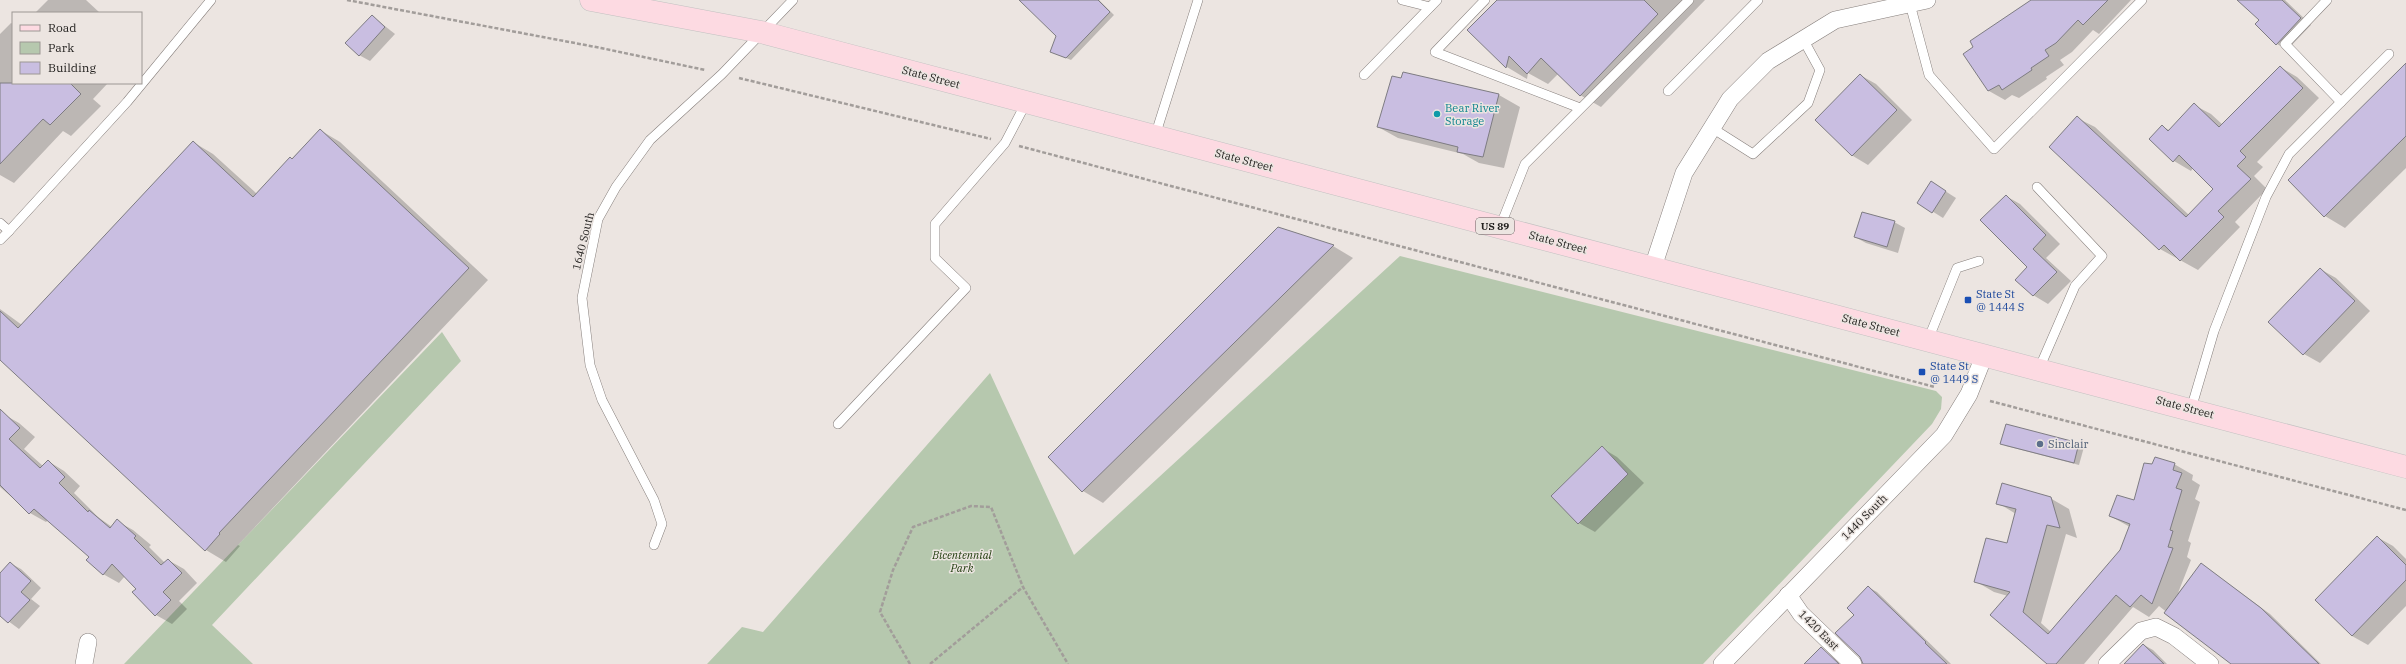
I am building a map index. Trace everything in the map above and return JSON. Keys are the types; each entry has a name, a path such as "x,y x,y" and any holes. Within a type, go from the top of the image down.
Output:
{"main road":[{"name":"State Street","path":"591,0 762,32 1984,356 2039,369 2406,466"}],"street":[{"path":"1653,267 1684,173 1730,99 1768,61 1835,20 1927,0"},
{"name":"1440 South","path":"1722,664 1944,435 1969,394 1984,356"},
{"name":"1420 East","path":"1788,595 1802,614 1853,664"},
{"path":"2107,664 2141,631 2156,627 2174,636 2210,664"},
{"path":"84,664 88,642"}],"lane":[{"path":"142,84 211,0"},
{"name":"1640 South","path":"654,545 662,524 654,500 600,393 590,365 582,298 598,219 616,187 650,140 722,74 793,0"},
{"path":"1155,136 1198,0"},
{"path":"1402,0 1430,7"},
{"path":"1364,75 1437,0"},
{"path":"1485,0 1435,52 1580,108"},
{"path":"1500,227 1525,164 1689,0"},
{"path":"1668,91 1758,0"},
{"path":"1910,4 1929,75 1994,149 2142,0"},
{"path":"2327,0 2285,44 2341,102"},
{"path":"1712,128 1753,154 1808,103 1820,70 1803,39"},
{"path":"2191,409 2214,331 2266,197 2289,154 2389,54"},
{"path":"0,240 142,84"},
{"path":"838,424 966,288 935,258 935,224 1005,143 1026,103"},
{"path":"2037,187 2102,256 2075,286 2039,369"},
{"path":"0,223 9,231"},
{"path":"1928,340 1957,268 1979,261"}],"path":[{"path":"347,0 600,48 722,74 1005,143 1935,387"},
{"path":"1990,401 2406,510"},
{"path":"910,664 880,612 893,570 913,527 971,506 991,507 1023,587 1068,664"},
{"path":"930,664 1023,587"}],"green space":[{"name":"Bicentennial Park","path":"1400,256 1936,391 1942,397 1941,409 1932,424 1703,664 707,664 742,627 763,632 990,373 1074,555"},
{"path":"442,332 461,361 212,625 253,664 124,664"}],"building":[{"path":"1019,0 1098,0 1110,12 1066,58 1050,52 1056,36"},
{"path":"1497,0 1644,0 1658,14 1580,96 1541,58 1527,74 1509,56 1506,68 1467,30"},
{"path":"2031,0 2108,0 2083,25 2078,20 2056,43 2045,50 2049,56 2031,68 2032,70 2002,90 1999,85 1988,91 1963,54 1973,47 1970,41"},
{"path":"2237,0 2282,0 2301,18 2276,45 2255,24 2259,20"},
{"path":"372,15 385,27 359,56 345,43"},
{"path":"2406,63 2406,136 2324,217 2288,180"},
{"path":"2280,66 2303,88 2240,151 2246,157 2237,166 2251,179 2218,211 2224,217 2180,261 2164,245 2159,250 2049,147 2077,116 2186,217 2213,189 2179,155 2173,162 2149,139 2162,125 2168,131 2194,103 2219,127"},
{"name":"Bear River Storage","path":"1403,72 1499,94 1483,157 1457,152 1458,147 1377,127 1392,76 1401,78"},
{"path":"1860,74 1897,110 1852,156 1815,120"},
{"path":"0,83 71,84 81,94 50,125 43,119 0,164"},
{"path":"320,129 469,268 219,533 220,534 205,551 0,360 0,311 18,328 193,141 253,197 290,157 292,159"},
{"path":"1931,181 1946,191 1932,213 1917,203"},
{"path":"2006,195 2046,235 2033,249 2057,272 2033,296 2015,280 2027,267 1980,220"},
{"path":"1862,212 1895,221 1887,247 1854,237"},
{"path":"1278,227 1334,245 1082,492 1048,457"},
{"path":"2320,268 2355,301 2303,355 2268,322"},
{"path":"0,409 20,428 9,439 40,468 48,460 65,477 59,483 88,512 89,510 110,528 117,519 136,536 134,538 161,565 168,559 182,573 163,592 171,600 155,616 132,592 136,589 112,564 103,575 86,560 89,557 34,509 29,514 0,485"},
{"name":"Sinclair","path":"2006,424 2079,443 2074,463 2000,444"},
{"path":"1602,446 1628,474 1578,524 1551,496"},
{"path":"2155,457 2175,463 2173,470 2182,473 2176,488 2182,490 2170,530 2173,531 2168,547 2173,548 2152,604 2141,595 2130,607 2116,595 2056,664 2047,664 1990,615 2010,592 1974,582 1986,538 2007,543 2016,509 1996,504 2002,483 2051,497 2060,528 2047,525 2023,612 2048,634 2120,550 2130,524 2109,516 2117,495 2134,500 2144,463 2152,464"},
{"path":"2377,536 2406,565 2406,580 2352,636 2315,600"},
{"path":"10,562 31,581 21,592 30,600 8,623 0,616 0,573"},
{"path":"2201,563 2261,608 2319,664 2231,664 2164,613"},
{"path":"1868,586 1947,664 1863,664 1860,657 1835,633 1854,615 1847,608"},
{"path":"2143,644 2164,664 2124,664"},
{"path":"1821,647 1839,664 1804,664"}],"place":[{"name":"Bear River Storage","path":"1437,114"},
{"name":"State St @ 1444 S","path":"1968,300"},
{"name":"State St @ 1449 S","path":"1922,372"},
{"name":"Sinclair","path":"2040,444"}]}
